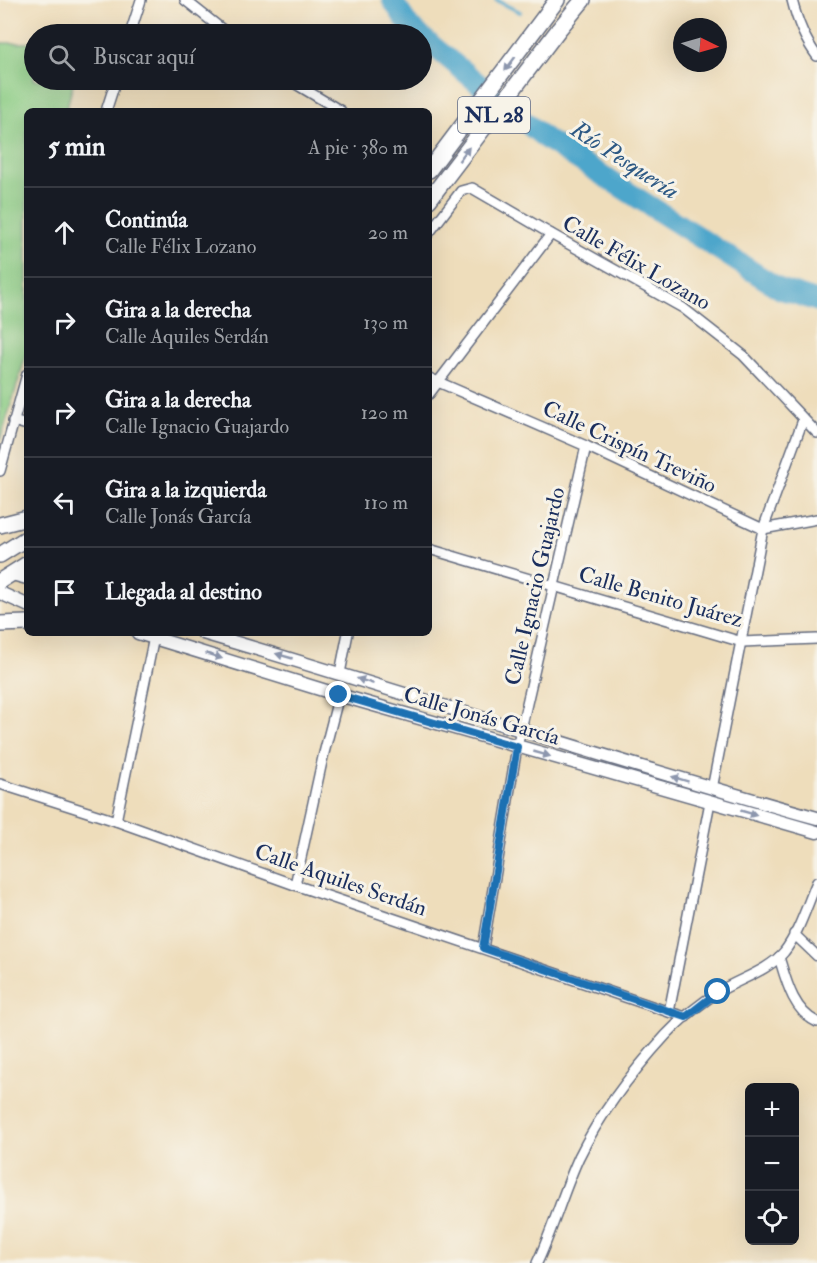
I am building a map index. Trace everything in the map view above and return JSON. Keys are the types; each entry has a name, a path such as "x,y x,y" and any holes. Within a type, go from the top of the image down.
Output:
{"main road":[{"name":"NL 28","path":"432,166 557,0"},
{"name":"NL 28","path":"432,196 583,0"},
{"path":"0,525 24,520"},
{"path":"0,555 24,540"},
{"path":"0,624 24,623"}],"street":[{"path":"133,24 141,0"},
{"path":"185,0 215,24"},
{"path":"792,0 800,26 817,56"},
{"path":"107,108 113,90"},
{"path":"303,90 327,108"},
{"name":"Calle Félix Lozano","path":"432,229 461,191 469,188 476,190 683,308 749,361 817,433"},
{"path":"432,391 551,234"},
{"name":"Calle Crispín Treviño","path":"432,380 586,446 763,529"},
{"path":"0,471 24,384"},
{"path":"712,789 763,529 803,420"},
{"path":"13,421 24,424"},
{"name":"Calle Ignacio Guajardo","path":"483,948 517,747 586,446"},
{"path":"763,529 817,519"},
{"name":"Calle Benito Juárez","path":"432,550 742,642 817,639"},
{"path":"0,593 24,604"},
{"name":"Calle Jonás García","path":"150,636 339,695 817,832"},
{"name":"Calle Jonás García","path":"213,636 712,789 817,818"},
{"path":"340,673 347,636"},
{"path":"116,821 154,637"},
{"path":"296,885 323,757 339,695"},
{"name":"Calle Aquiles Serdán","path":"0,784 116,821 296,885 686,1017"},
{"path":"669,1012 710,802"},
{"path":"537,1263 564,1193 588,1140 618,1096 650,1053 686,1017 718,992 779,957 794,934 817,882"},
{"path":"794,934 817,956"},
{"path":"779,957 796,1001 802,1011 817,1022"}],"green space":[{"path":"0,43 24,43 24,90 71,90 67,108 24,108 24,362 0,441"}],"waterway":[{"name":"Río Pesquería","path":"392,0 408,24"},
{"path":"496,0 520,12"},
{"name":"Río Pesquería","path":"432,45 547,140 780,289 817,301"}],"route":[{"path":"339,695 517,747 483,948 686,1017 718,992"}]}
